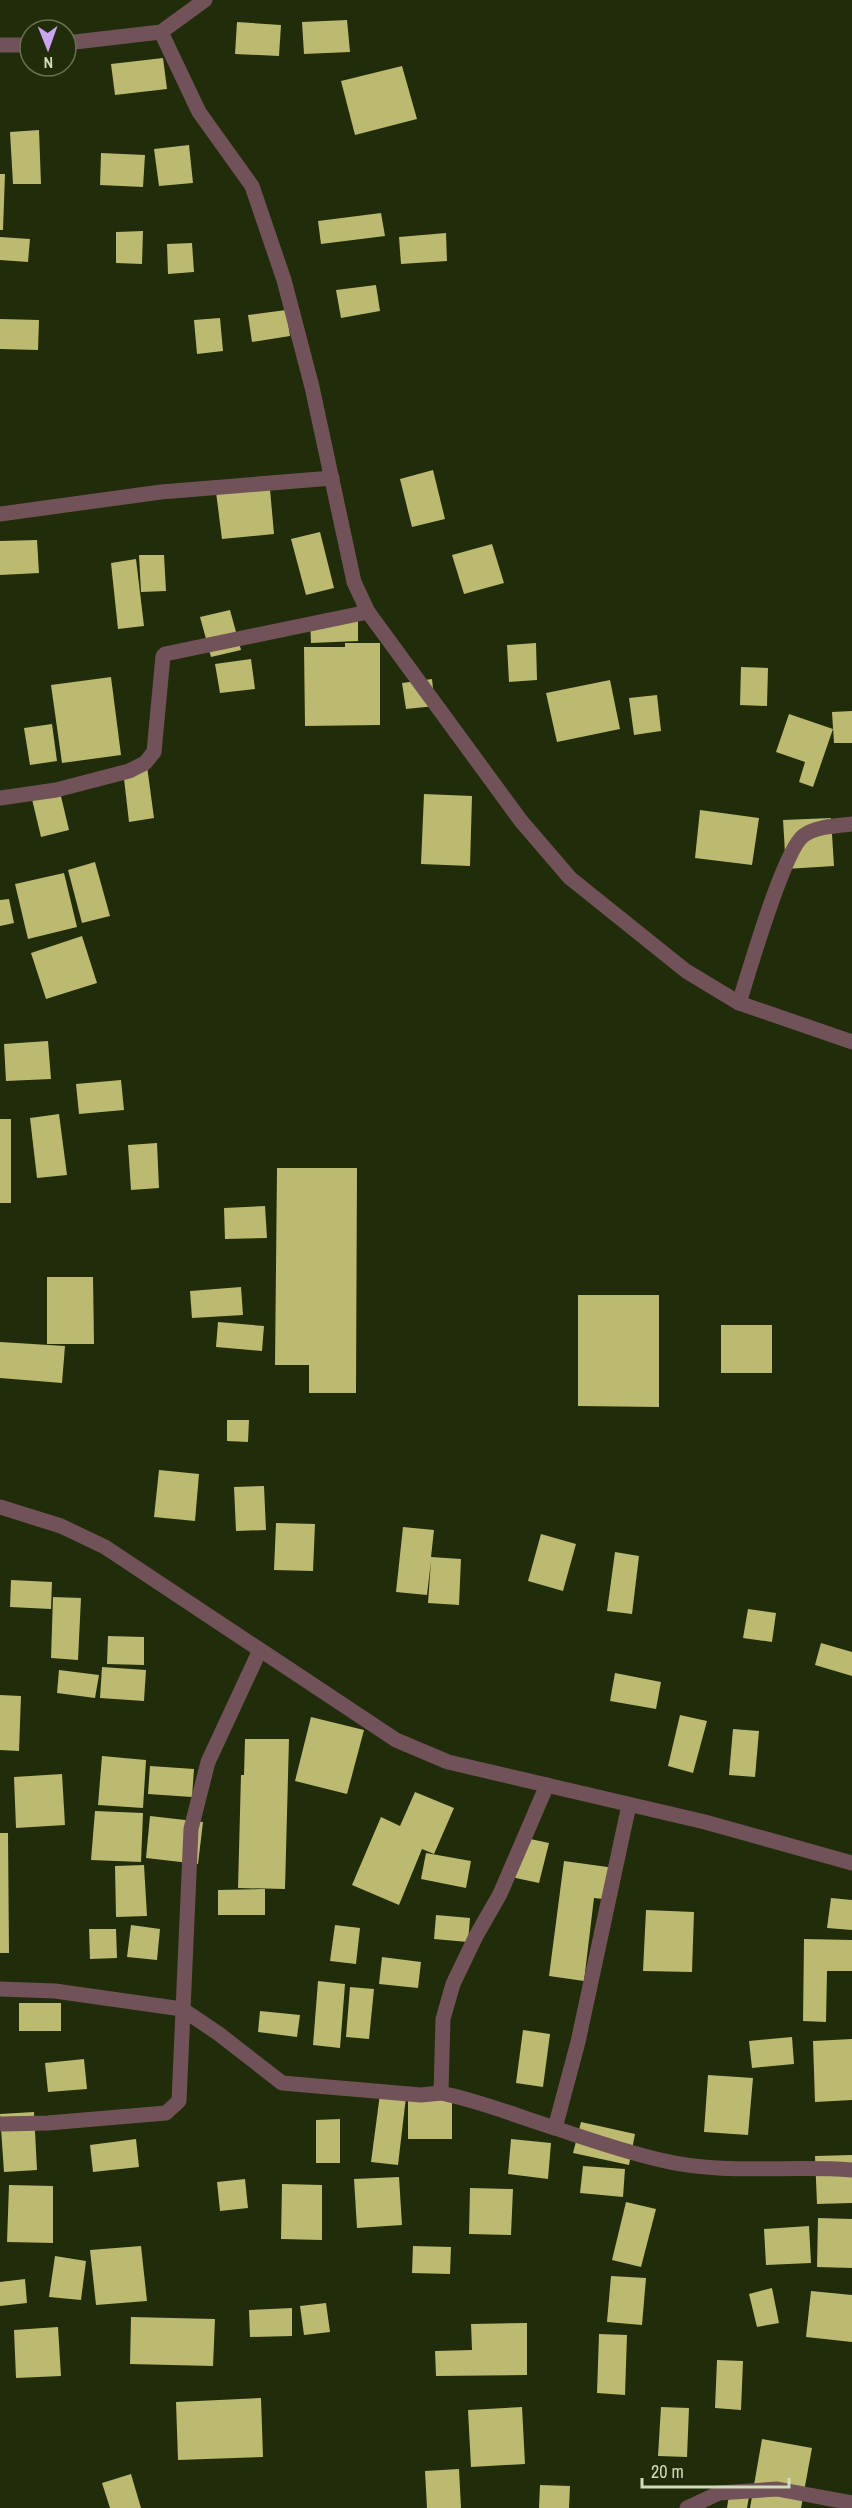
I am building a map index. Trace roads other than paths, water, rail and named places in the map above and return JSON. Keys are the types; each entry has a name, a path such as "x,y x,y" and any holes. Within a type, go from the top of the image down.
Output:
{"street":[{"path":"78,42 161,32 205,0"},
{"path":"161,32 199,112 252,186 284,280 312,387 354,582 368,612 521,821 570,878 686,971 739,1003 852,1042"},
{"path":"0,45 18,45"},
{"path":"0,514 161,492 332,478"},
{"path":"0,798 56,790 129,771 145,764 154,752 165,654 368,612"},
{"path":"739,1003 771,907 796,845 811,831 852,824"},
{"path":"0,1507 61,1526 105,1547 396,1740 422,1752 448,1762 705,1822 852,1863"},
{"path":"0,2124 48,2123 169,2113 179,2101 193,1817 208,1762 261,1650"},
{"path":"441,2093 441,2033 448,2000 476,1936 500,1894 547,1785"},
{"path":"555,2128 578,2042 629,1805"},
{"path":"0,1989 56,1991 182,2009 219,2034 282,2083 421,2095 441,2093 490,2105 555,2128 666,2161 730,2168 852,2170"},
{"path":"687,2508 719,2493 777,2489 852,2503"}]}
